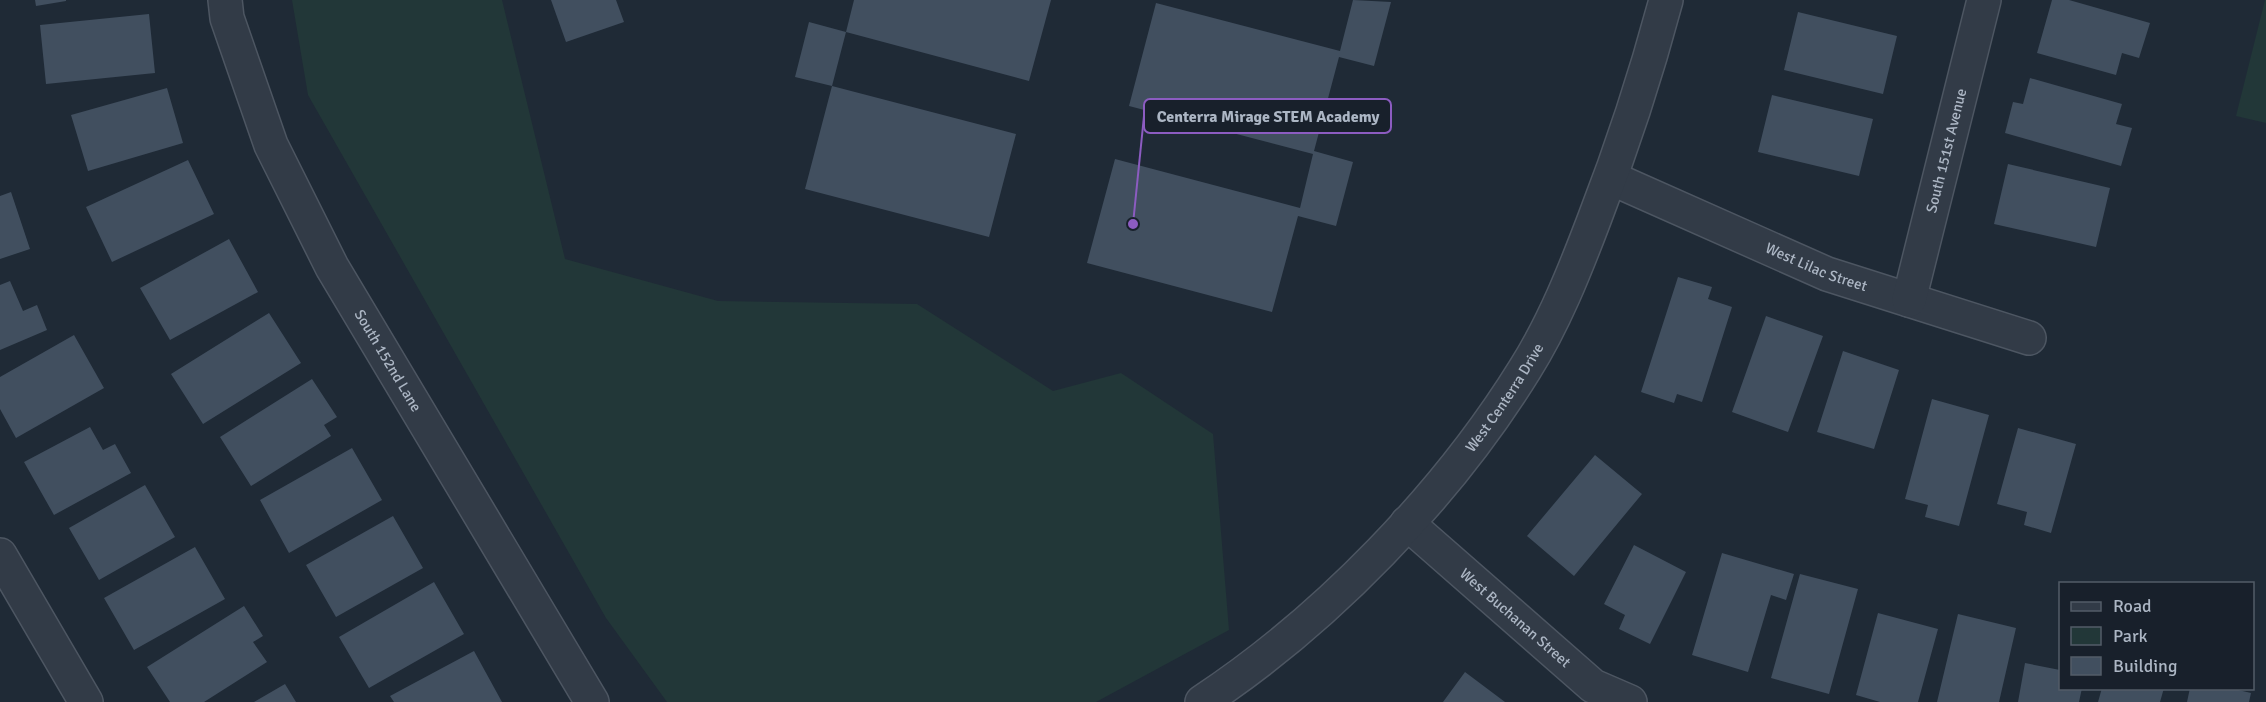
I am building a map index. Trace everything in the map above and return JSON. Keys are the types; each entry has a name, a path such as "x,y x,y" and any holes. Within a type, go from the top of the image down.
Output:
{"street":[{"name":"South 152nd Lane","path":"225,0 227,18 271,145 332,267 592,702"},
{"name":"West Centerra Drive","path":"1202,702 1267,657 1334,599 1407,523 1479,438 1526,367 1573,274 1611,178 1651,59 1666,0"},
{"name":"South 151st Avenue","path":"1909,300 1984,0"},
{"name":"West Lilac Street","path":"1611,178 1827,274 2029,338"},
{"name":"West Buchanan Street","path":"1407,523 1593,686 1630,702"},
{"path":"0,555 86,702"}],"green space":[{"path":"292,0 502,0 565,259 718,301 917,304 1053,391 1121,373 1213,434 1229,630 1096,702 667,702 606,618 308,95"},
{"path":"2266,0 2266,123 2236,116"}],"building":[{"path":"35,0 66,0 66,1 36,6"},
{"path":"551,0 616,0 624,22 566,42"},
{"path":"854,0 1051,0 1029,81 846,32"},
{"path":"1353,0 1391,2 1374,66 1339,57 1314,151 1353,162 1336,226 1298,216 1272,312 1087,263 1115,159 1300,208 1313,154 1129,106 1156,3 1340,51"},
{"path":"2052,0 2069,0 2150,23 2139,58 2122,53 2116,75 2037,53"},
{"path":"1798,12 1897,36 1883,94 1784,70"},
{"path":"149,14 155,73 46,84 40,25"},
{"path":"809,22 846,32 832,86 795,77"},
{"path":"2030,78 2122,104 2116,124 2132,128 2121,166 2005,133 2013,102 2023,104"},
{"path":"832,86 1016,134 989,237 805,189"},
{"path":"167,88 183,143 88,171 71,115"},
{"path":"1772,95 1873,119 1859,176 1758,152"},
{"path":"188,160 214,214 112,262 86,207"},
{"path":"2008,164 2110,188 2096,247 1994,224"},
{"path":"11,192 30,249 0,259 0,196"},
{"path":"229,239 258,292 170,340 140,288"},
{"path":"1678,277 1712,287 1708,299 1732,307 1702,402 1677,394 1674,403 1641,392"},
{"path":"10,281 23,311 37,305 47,330 0,350 0,285"},
{"path":"269,313 301,363 203,424 171,374"},
{"path":"1766,316 1823,336 1788,432 1732,412"},
{"path":"74,335 104,388 16,438 0,409 0,377"},
{"path":"1843,351 1899,370 1874,449 1817,432"},
{"path":"312,379 337,417 324,425 331,436 251,486 220,437"},
{"path":"1932,399 1989,415 1959,526 1925,517 1928,505 1905,499"},
{"path":"90,427 103,450 115,444 131,473 54,515 24,462"},
{"path":"2018,428 2076,444 2051,533 2024,525 2027,512 1997,504"},
{"path":"352,448 382,500 289,553 260,500"},
{"path":"1595,455 1642,494 1574,576 1527,536"},
{"path":"145,485 175,537 99,580 69,528"},
{"path":"393,516 423,568 336,617 306,565"},
{"path":"1634,545 1686,572 1650,644 1619,629 1625,615 1604,604"},
{"path":"195,547 225,599 134,650 104,598"},
{"path":"1722,553 1794,574 1786,600 1771,595 1748,672 1692,655"},
{"path":"1800,574 1858,589 1829,694 1771,678"},
{"path":"434,582 464,634 369,688 339,637"},
{"path":"244,606 263,636 253,642 267,662 204,702 170,702 147,667"},
{"path":"1878,613 1938,629 1918,702 1880,702 1856,695"},
{"path":"1958,614 2016,628 1999,702 1937,702"},
{"path":"474,651 502,702 394,702 390,696"},
{"path":"2025,663 2059,670 2059,690 2082,690 2079,702 2018,702"},
{"path":"1465,672 1505,702 1443,702"},
{"path":"285,684 296,702 254,702"},
{"path":"2101,690 2163,690 2160,702 2098,702"},
{"path":"2190,690 2238,690 2251,693 2249,702 2187,702"}],"place":[{"name":"Centerra Mirage STEM Academy","path":"1133,224"}]}
